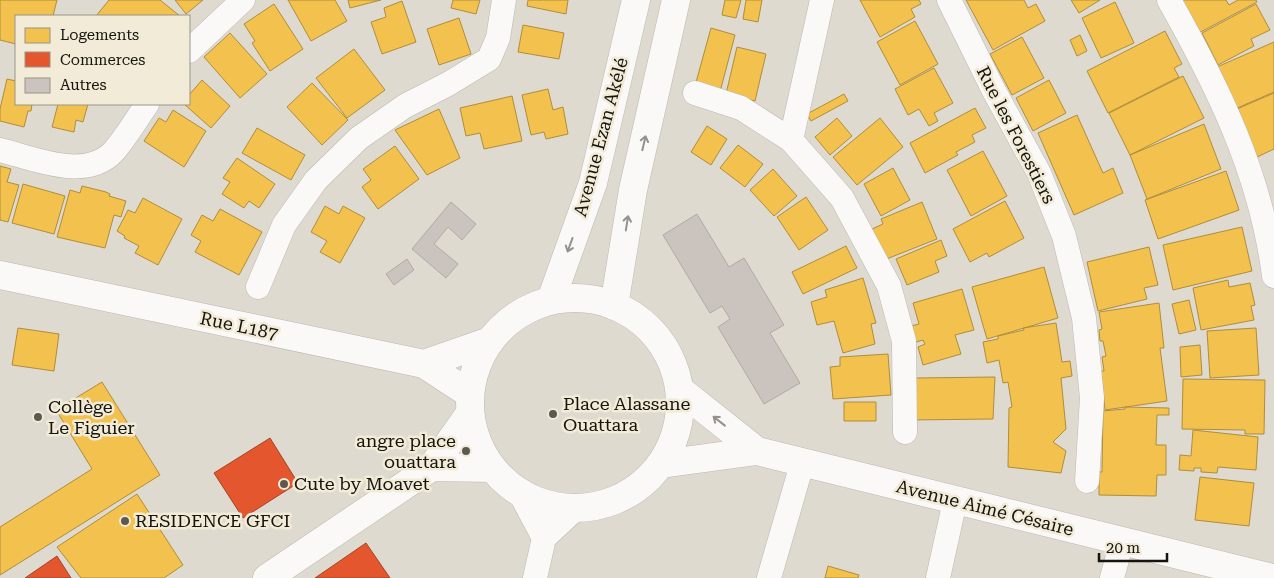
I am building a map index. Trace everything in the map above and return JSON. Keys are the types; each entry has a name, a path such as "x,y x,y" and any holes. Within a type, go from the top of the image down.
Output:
{"street":[{"path":"190,51 243,0"},
{"path":"258,287 284,225 316,180 359,138 405,106 448,84 489,59 498,38 504,0"},
{"name":"Avenue Ezan Akélé","path":"551,300 593,183 636,0"},
{"path":"614,306 633,190 676,0"},
{"path":"791,140 822,0"},
{"name":"Rue les Forestiers","path":"949,0 993,90 1039,173 1064,236 1084,318 1092,398 1087,481"},
{"path":"1169,0 1202,60 1236,129 1261,208 1274,276"},
{"path":"695,93 741,108 791,140 842,198 889,286 904,341 905,432"},
{"path":"0,150 68,167 94,165 113,153 146,105"},
{"name":"Rue L187","path":"0,275 424,364 470,404"},
{"path":"581,297 614,306 640,321 667,350 680,390 677,429 661,464 644,483 623,497 600,506 576,509 546,505 520,493 492,468 477,443 470,404 476,366 490,341 516,315 551,300 581,297"},
{"path":"424,364 490,341"},
{"name":"Avenue Aimé Césaire","path":"680,390 757,451 802,464 1272,578"},
{"path":"267,578 432,467 470,404"},
{"name":"Avenue Aimé Césaire","path":"661,464 757,451"},
{"path":"770,578 802,464"},
{"path":"432,467 492,468"},
{"path":"520,493 544,538"},
{"path":"938,578 955,501"},
{"path":"535,578 544,538 576,509"},
{"path":"1112,578 1122,541"}],"building: Logements":[{"path":"0,0 57,0 53,15 15,15 15,44 0,40"},
{"path":"109,0 160,0 179,15 97,15"},
{"path":"175,0 203,0 186,14"},
{"path":"288,0 335,0 347,21 311,41"},
{"path":"348,0 381,0 350,8"},
{"path":"453,0 480,0 476,14 451,8"},
{"path":"528,0 568,0 566,14 527,6"},
{"path":"725,0 741,0 736,18 722,15"},
{"path":"746,0 762,0 758,22 743,19"},
{"path":"860,0 919,0 921,4 911,9 915,17 880,37"},
{"path":"966,0 1024,0 1028,8 1036,4 1045,21 993,50"},
{"path":"1071,0 1100,0 1079,13"},
{"path":"1179,0 1226,0 1229,5 1238,0 1256,0 1257,2 1197,34"},
{"path":"402,1 416,42 382,54 371,22 386,17 384,8"},
{"path":"1115,2 1134,43 1101,58 1082,18"},
{"path":"274,4 303,49 270,71 252,43 255,41 244,24"},
{"path":"1256,4 1270,30 1251,39 1254,46 1218,65 1202,33"},
{"path":"459,18 471,54 439,65 427,29"},
{"path":"915,21 938,64 900,85 877,42"},
{"path":"523,25 564,33 559,59 518,52"},
{"path":"711,28 735,35 720,92 695,86"},
{"path":"1165,31 1182,64 1174,68 1179,77 1108,113 1087,71"},
{"path":"230,33 267,74 240,98 204,57"},
{"path":"1080,35 1087,51 1077,56 1070,40"},
{"path":"1022,37 1044,78 1012,95 990,54"},
{"path":"1274,42 1274,92 1235,109 1217,67"},
{"path":"737,47 766,54 755,101 726,94"},
{"path":"354,49 385,90 347,118 316,78"},
{"path":"934,68 953,103 934,113 938,121 929,126 919,109 908,115 895,89"},
{"path":"1183,76 1204,118 1130,155 1109,113"},
{"path":"7,79 15,81 15,105 32,105 31,111 28,111 24,127 0,121 0,109"},
{"path":"202,80 230,106 211,128 185,105 190,105 190,94"},
{"path":"1049,80 1066,113 1033,131 1016,98"},
{"path":"312,83 348,120 322,145 287,107"},
{"path":"548,89 553,110 563,107 568,134 546,139 544,132 531,135 522,95"},
{"path":"1274,93 1274,149 1257,157 1237,109"},
{"path":"844,94 848,101 811,121 807,114"},
{"path":"512,96 522,141 484,149 480,133 466,136 460,108"},
{"path":"58,105 88,105 83,122 76,120 74,132 52,127"},
{"path":"975,108 986,128 972,135 975,142 956,152 958,155 925,173 910,143"},
{"path":"439,109 460,158 427,175 395,130"},
{"path":"173,110 206,131 184,167 144,141 159,118 166,122"},
{"path":"1077,115 1103,173 1113,168 1123,193 1074,215 1038,133"},
{"path":"837,118 852,136 830,155 815,137"},
{"path":"880,118 903,147 857,185 833,157"},
{"path":"1204,124 1221,169 1147,199 1130,155"},
{"path":"707,126 727,139 711,165 691,152"},
{"path":"257,128 305,155 291,180 242,153"},
{"path":"738,145 763,164 745,187 720,168"},
{"path":"395,146 419,179 378,209 362,187 371,180 363,169"},
{"path":"983,151 1007,196 971,216 947,170"},
{"path":"237,158 275,184 259,208 249,201 244,208 222,194 230,182 223,178"},
{"path":"0,166 11,169 7,182 19,185 8,222 0,220"},
{"path":"893,168 910,200 881,216 864,184"},
{"path":"773,169 797,196 774,216 750,190"},
{"path":"1226,171 1239,210 1158,239 1145,200"},
{"path":"23,184 65,196 54,234 12,223"},
{"path":"82,186 106,192 110,194 109,196 126,201 121,217 114,215 105,248 57,237 70,190 80,193"},
{"path":"806,197 828,230 799,250 777,217"},
{"path":"143,198 182,219 158,265 135,253 139,246 124,238 125,236 117,231 128,210 135,213"},
{"path":"1005,201 1024,238 989,257 987,253 970,262 953,229"},
{"path":"922,202 937,239 884,260 872,229 883,224 881,219"},
{"path":"325,206 339,214 343,206 365,218 340,263 320,252 327,241 311,232"},
{"path":"220,209 262,232 239,275 195,252 201,241 191,235 202,215 213,221"},
{"path":"1242,227 1252,271 1173,290 1163,245"},
{"path":"941,240 947,256 935,261 939,272 907,285 896,259"},
{"path":"846,246 857,268 803,294 792,272"},
{"path":"1149,247 1158,285 1144,288 1147,299 1098,311 1087,262"},
{"path":"1044,267 1058,318 987,339 972,287"},
{"path":"863,278 876,323 871,324 875,344 843,353 834,321 817,325 811,302 827,297 825,290"},
{"path":"1228,280 1229,287 1250,283 1255,305 1251,306 1254,320 1201,330 1193,288"},
{"path":"962,289 974,330 955,335 961,354 923,365 918,347 925,344 923,340 916,342 911,326 919,324 913,303"},
{"path":"1189,300 1196,330 1179,334 1172,304"},
{"path":"1159,303 1164,348 1160,348 1167,401 1105,410 1101,371 1104,371 1102,357 1106,356 1103,341 1100,341 1099,330 1102,329 1099,312"},
{"path":"1056,323 1062,362 1070,361 1072,376 1061,378 1066,429 1053,442 1066,451 1061,473 1008,467 1009,408 1012,407 1008,382 1003,383 999,360 987,363 983,342 998,339 998,336 1024,330 1023,328"},
{"path":"18,328 59,334 54,371 12,365"},
{"path":"1256,328 1259,375 1210,378 1207,331"},
{"path":"1200,345 1202,375 1181,377 1180,347"},
{"path":"888,354 891,395 833,399 830,367 840,366 840,357"},
{"path":"995,377 993,419 909,420 916,378"},
{"path":"1183,379 1265,380 1264,434 1245,434 1245,430 1182,429"},
{"path":"102,382 160,475 0,575 0,527 92,469 56,410"},
{"path":"844,402 876,402 876,421 844,421"},
{"path":"1125,407 1169,408 1169,415 1157,415 1156,445 1166,445 1166,475 1157,475 1156,496 1099,495 1099,472 1102,472 1103,411 1125,409"},
{"path":"1193,430 1258,437 1256,470 1218,467 1217,473 1201,472 1201,468 1194,468 1194,471 1179,470 1180,455 1191,456"},
{"path":"1200,477 1254,483 1249,526 1195,520"},
{"name":"RESIDENCE GFCI","path":"137,494 183,565 164,578 81,578 57,547"},
{"path":"828,566 859,575 858,578 825,578"}],"building: Commerces":[{"path":"270,438 298,483 243,518 214,473"},
{"path":"366,543 390,578 315,578"},
{"path":"57,556 71,578 25,578"}],"building: Autres":[{"path":"451,202 476,224 462,240 448,227 434,244 458,264 446,278 412,249"},
{"path":"697,214 729,267 744,258 784,325 770,333 800,383 764,404 718,327 730,319 722,306 710,313 663,235"},
{"path":"407,259 414,270 394,285 386,274"}],"place":[{"name":"Place Alassane Ouattara","path":"553,414"},
{"name":"Collège Le Figuier","path":"38,417"},
{"name":"angre place ouattara","path":"466,451"},
{"name":"Cute by Moavet","path":"284,484"},
{"name":"RESIDENCE GFCI","path":"125,521"}]}
